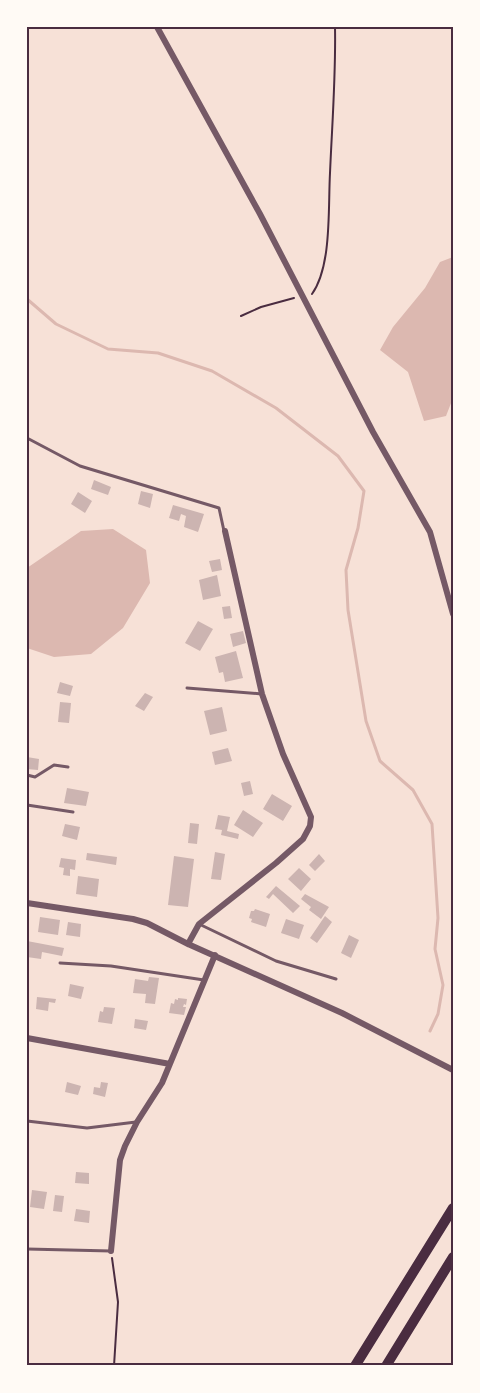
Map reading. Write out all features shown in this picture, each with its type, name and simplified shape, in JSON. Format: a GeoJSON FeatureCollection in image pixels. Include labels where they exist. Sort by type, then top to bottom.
{"type":"FeatureCollection","features":[{"type":"Feature","properties":{"kind":"highway"},"geometry":{"type":"LineString","coordinates":[[355,1366],[453,1208]]}},
{"type":"Feature","properties":{"kind":"highway"},"geometry":{"type":"LineString","coordinates":[[386,1366],[453,1257]]}},
{"type":"Feature","properties":{"kind":"street"},"geometry":{"type":"LineString","coordinates":[[157,27],[260,214],[373,432],[430,532],[453,614]]}},
{"type":"Feature","properties":{"kind":"street"},"geometry":{"type":"LineString","coordinates":[[188,944],[199,924],[303,838],[310,826],[311,817],[283,754],[262,694],[225,531]]}},
{"type":"Feature","properties":{"kind":"street"},"geometry":{"type":"LineString","coordinates":[[27,903],[147,923],[188,944],[342,1013],[453,1070]]}},
{"type":"Feature","properties":{"kind":"street"},"geometry":{"type":"LineString","coordinates":[[111,1251],[120,1160],[137,1122],[162,1083],[215,955]]}},
{"type":"Feature","properties":{"kind":"street"},"geometry":{"type":"LineString","coordinates":[[27,1038],[170,1064]]}},
{"type":"Feature","properties":{"kind":"lane"},"geometry":{"type":"LineString","coordinates":[[27,438],[80,466],[219,508],[225,531]]}},
{"type":"Feature","properties":{"kind":"lane"},"geometry":{"type":"LineString","coordinates":[[187,688],[262,694]]}},
{"type":"Feature","properties":{"kind":"lane"},"geometry":{"type":"LineString","coordinates":[[27,776],[35,777],[54,765],[68,767]]}},
{"type":"Feature","properties":{"kind":"lane"},"geometry":{"type":"LineString","coordinates":[[27,805],[73,812]]}},
{"type":"Feature","properties":{"kind":"lane"},"geometry":{"type":"LineString","coordinates":[[199,924],[283,964],[336,979]]}},
{"type":"Feature","properties":{"kind":"lane"},"geometry":{"type":"LineString","coordinates":[[60,963],[111,966],[204,980]]}},
{"type":"Feature","properties":{"kind":"lane"},"geometry":{"type":"LineString","coordinates":[[27,1121],[87,1128],[137,1122]]}},
{"type":"Feature","properties":{"kind":"lane"},"geometry":{"type":"LineString","coordinates":[[27,1249],[111,1251]]}},
{"type":"Feature","properties":{"kind":"path"},"geometry":{"type":"LineString","coordinates":[[241,316],[312,294],[320,281],[326,243],[336,66],[335,27]]}},
{"type":"Feature","properties":{"kind":"path"},"geometry":{"type":"LineString","coordinates":[[111,1251],[118,1302],[114,1366]]}},
{"type":"Feature","properties":{"kind":"shaded area"},"geometry":{"type":"Polygon","coordinates":[[[453,257],[453,398],[446,416],[424,421],[408,372],[380,350],[393,327],[425,288],[440,262],[453,257]]]}},
{"type":"Feature","properties":{"kind":"shaded area"},"geometry":{"type":"Polygon","coordinates":[[[113,529],[146,550],[150,583],[123,628],[91,654],[54,657],[27,648],[27,568],[81,531],[113,529]]]}},
{"type":"Feature","properties":{"kind":"building"},"geometry":{"type":"Polygon","coordinates":[[[94,480],[111,487],[108,495],[91,489],[94,480]]]}},
{"type":"Feature","properties":{"kind":"building"},"geometry":{"type":"Polygon","coordinates":[[[141,491],[153,494],[150,508],[138,504],[141,491]]]}},
{"type":"Feature","properties":{"kind":"building"},"geometry":{"type":"Polygon","coordinates":[[[78,492],[92,501],[85,513],[71,504],[78,492]]]}},
{"type":"Feature","properties":{"kind":"building"},"geometry":{"type":"Polygon","coordinates":[[[173,505],[204,514],[198,532],[184,527],[186,516],[181,514],[179,521],[169,518],[173,505]]]}},
{"type":"Feature","properties":{"kind":"building"},"geometry":{"type":"Polygon","coordinates":[[[220,559],[222,570],[212,572],[209,561],[220,559]]]}},
{"type":"Feature","properties":{"kind":"building"},"geometry":{"type":"Polygon","coordinates":[[[217,575],[221,596],[203,600],[199,580],[217,575]]]}},
{"type":"Feature","properties":{"kind":"building"},"geometry":{"type":"Polygon","coordinates":[[[230,606],[232,618],[224,619],[222,607],[230,606]]]}},
{"type":"Feature","properties":{"kind":"building"},"geometry":{"type":"Polygon","coordinates":[[[198,621],[213,629],[200,651],[185,643],[198,621]]]}},
{"type":"Feature","properties":{"kind":"building"},"geometry":{"type":"Polygon","coordinates":[[[243,631],[246,643],[233,647],[230,634],[243,631]]]}},
{"type":"Feature","properties":{"kind":"building"},"geometry":{"type":"Polygon","coordinates":[[[236,651],[243,678],[225,682],[223,672],[219,673],[215,657],[236,651]]]}},
{"type":"Feature","properties":{"kind":"building"},"geometry":{"type":"Polygon","coordinates":[[[60,682],[73,686],[70,696],[57,693],[60,682]]]}},
{"type":"Feature","properties":{"kind":"building"},"geometry":{"type":"Polygon","coordinates":[[[145,693],[153,697],[144,711],[135,706],[145,693]]]}},
{"type":"Feature","properties":{"kind":"building"},"geometry":{"type":"Polygon","coordinates":[[[60,702],[71,703],[69,723],[58,722],[60,702]]]}},
{"type":"Feature","properties":{"kind":"building"},"geometry":{"type":"Polygon","coordinates":[[[222,707],[227,731],[210,735],[204,711],[222,707]]]}},
{"type":"Feature","properties":{"kind":"building"},"geometry":{"type":"Polygon","coordinates":[[[228,748],[232,761],[215,765],[212,752],[228,748]]]}},
{"type":"Feature","properties":{"kind":"building"},"geometry":{"type":"Polygon","coordinates":[[[27,757],[39,759],[38,770],[27,769],[27,757]]]}},
{"type":"Feature","properties":{"kind":"building"},"geometry":{"type":"Polygon","coordinates":[[[250,781],[253,794],[244,796],[241,783],[250,781]]]}},
{"type":"Feature","properties":{"kind":"building"},"geometry":{"type":"Polygon","coordinates":[[[67,788],[89,792],[86,806],[64,803],[67,788]]]}},
{"type":"Feature","properties":{"kind":"building"},"geometry":{"type":"Polygon","coordinates":[[[272,794],[292,806],[283,821],[263,809],[272,794]]]}},
{"type":"Feature","properties":{"kind":"building"},"geometry":{"type":"Polygon","coordinates":[[[243,810],[263,823],[253,837],[234,825],[243,810]]]}},
{"type":"Feature","properties":{"kind":"building"},"geometry":{"type":"Polygon","coordinates":[[[218,815],[230,817],[227,831],[239,834],[238,839],[221,835],[222,830],[215,829],[218,815]]]}},
{"type":"Feature","properties":{"kind":"building"},"geometry":{"type":"Polygon","coordinates":[[[190,823],[199,824],[197,844],[188,843],[190,823]]]}},
{"type":"Feature","properties":{"kind":"building"},"geometry":{"type":"Polygon","coordinates":[[[65,824],[80,827],[77,840],[62,836],[65,824]]]}},
{"type":"Feature","properties":{"kind":"building"},"geometry":{"type":"Polygon","coordinates":[[[215,852],[225,854],[221,880],[211,879],[215,852]]]}},
{"type":"Feature","properties":{"kind":"building"},"geometry":{"type":"Polygon","coordinates":[[[87,853],[117,857],[116,865],[86,860],[87,853]]]}},
{"type":"Feature","properties":{"kind":"building"},"geometry":{"type":"Polygon","coordinates":[[[319,854],[325,861],[315,871],[309,865],[319,854]]]}},
{"type":"Feature","properties":{"kind":"building"},"geometry":{"type":"Polygon","coordinates":[[[174,856],[194,859],[188,907],[168,905],[174,856]]]}},
{"type":"Feature","properties":{"kind":"building"},"geometry":{"type":"Polygon","coordinates":[[[61,858],[76,860],[75,870],[70,869],[70,876],[63,875],[64,868],[59,867],[61,858]]]}},
{"type":"Feature","properties":{"kind":"building"},"geometry":{"type":"Polygon","coordinates":[[[299,868],[311,879],[301,891],[288,879],[299,868]]]}},
{"type":"Feature","properties":{"kind":"building"},"geometry":{"type":"Polygon","coordinates":[[[78,876],[99,879],[97,897],[76,894],[78,876]]]}},
{"type":"Feature","properties":{"kind":"building"},"geometry":{"type":"Polygon","coordinates":[[[276,886],[300,906],[293,913],[273,894],[269,899],[266,897],[276,886]]]}},
{"type":"Feature","properties":{"kind":"building"},"geometry":{"type":"Polygon","coordinates":[[[305,894],[329,907],[321,919],[309,910],[311,907],[301,899],[305,894]]]}},
{"type":"Feature","properties":{"kind":"building"},"geometry":{"type":"Polygon","coordinates":[[[255,909],[270,914],[266,927],[251,922],[252,919],[249,918],[251,911],[255,909]]]}},
{"type":"Feature","properties":{"kind":"building"},"geometry":{"type":"Polygon","coordinates":[[[325,916],[332,922],[317,943],[310,938],[325,916]]]}},
{"type":"Feature","properties":{"kind":"building"},"geometry":{"type":"Polygon","coordinates":[[[40,917],[60,920],[58,935],[38,932],[40,917]]]}},
{"type":"Feature","properties":{"kind":"building"},"geometry":{"type":"Polygon","coordinates":[[[286,919],[304,925],[299,939],[281,933],[286,919]]]}},
{"type":"Feature","properties":{"kind":"building"},"geometry":{"type":"Polygon","coordinates":[[[68,922],[81,924],[80,937],[66,935],[68,922]]]}},
{"type":"Feature","properties":{"kind":"building"},"geometry":{"type":"Polygon","coordinates":[[[349,935],[359,940],[351,958],[341,953],[349,935]]]}},
{"type":"Feature","properties":{"kind":"building"},"geometry":{"type":"Polygon","coordinates":[[[27,941],[64,948],[62,956],[42,952],[41,959],[27,957],[27,941]]]}},
{"type":"Feature","properties":{"kind":"building"},"geometry":{"type":"Polygon","coordinates":[[[149,977],[159,978],[155,1004],[145,1003],[146,994],[133,993],[135,979],[148,981],[149,977]]]}},
{"type":"Feature","properties":{"kind":"building"},"geometry":{"type":"Polygon","coordinates":[[[70,984],[84,987],[81,999],[68,996],[70,984]]]}},
{"type":"Feature","properties":{"kind":"building"},"geometry":{"type":"Polygon","coordinates":[[[37,997],[56,999],[55,1003],[49,1002],[48,1011],[36,1009],[37,997]]]}},
{"type":"Feature","properties":{"kind":"building"},"geometry":{"type":"Polygon","coordinates":[[[178,998],[187,999],[183,1007],[186,1007],[184,1015],[169,1013],[171,1003],[174,1004],[175,999],[178,1000],[178,998]]]}},
{"type":"Feature","properties":{"kind":"building"},"geometry":{"type":"Polygon","coordinates":[[[104,1007],[115,1008],[112,1024],[98,1022],[100,1011],[103,1012],[104,1007]]]}},
{"type":"Feature","properties":{"kind":"building"},"geometry":{"type":"Polygon","coordinates":[[[135,1019],[148,1021],[146,1030],[134,1028],[135,1019]]]}},
{"type":"Feature","properties":{"kind":"building"},"geometry":{"type":"Polygon","coordinates":[[[67,1082],[81,1086],[78,1095],[65,1092],[67,1082]]]}},
{"type":"Feature","properties":{"kind":"building"},"geometry":{"type":"Polygon","coordinates":[[[101,1082],[108,1083],[105,1097],[93,1094],[94,1087],[100,1088],[101,1082]]]}},
{"type":"Feature","properties":{"kind":"building"},"geometry":{"type":"Polygon","coordinates":[[[76,1172],[89,1173],[89,1184],[75,1183],[76,1172]]]}},
{"type":"Feature","properties":{"kind":"building"},"geometry":{"type":"Polygon","coordinates":[[[32,1190],[47,1192],[44,1209],[30,1207],[32,1190]]]}},
{"type":"Feature","properties":{"kind":"building"},"geometry":{"type":"Polygon","coordinates":[[[55,1195],[64,1196],[62,1212],[53,1211],[55,1195]]]}},
{"type":"Feature","properties":{"kind":"building"},"geometry":{"type":"Polygon","coordinates":[[[76,1209],[90,1211],[89,1223],[74,1221],[76,1209]]]}},
{"type":"Feature","properties":{"kind":"waterway"},"geometry":{"type":"LineString","coordinates":[[27,299],[56,324],[108,349],[158,353],[212,371],[276,408],[338,456],[364,491],[358,528],[346,570],[348,610],[366,721],[380,761],[413,790],[432,824],[438,918],[435,949],[443,985],[438,1014],[430,1031]]}}]}
